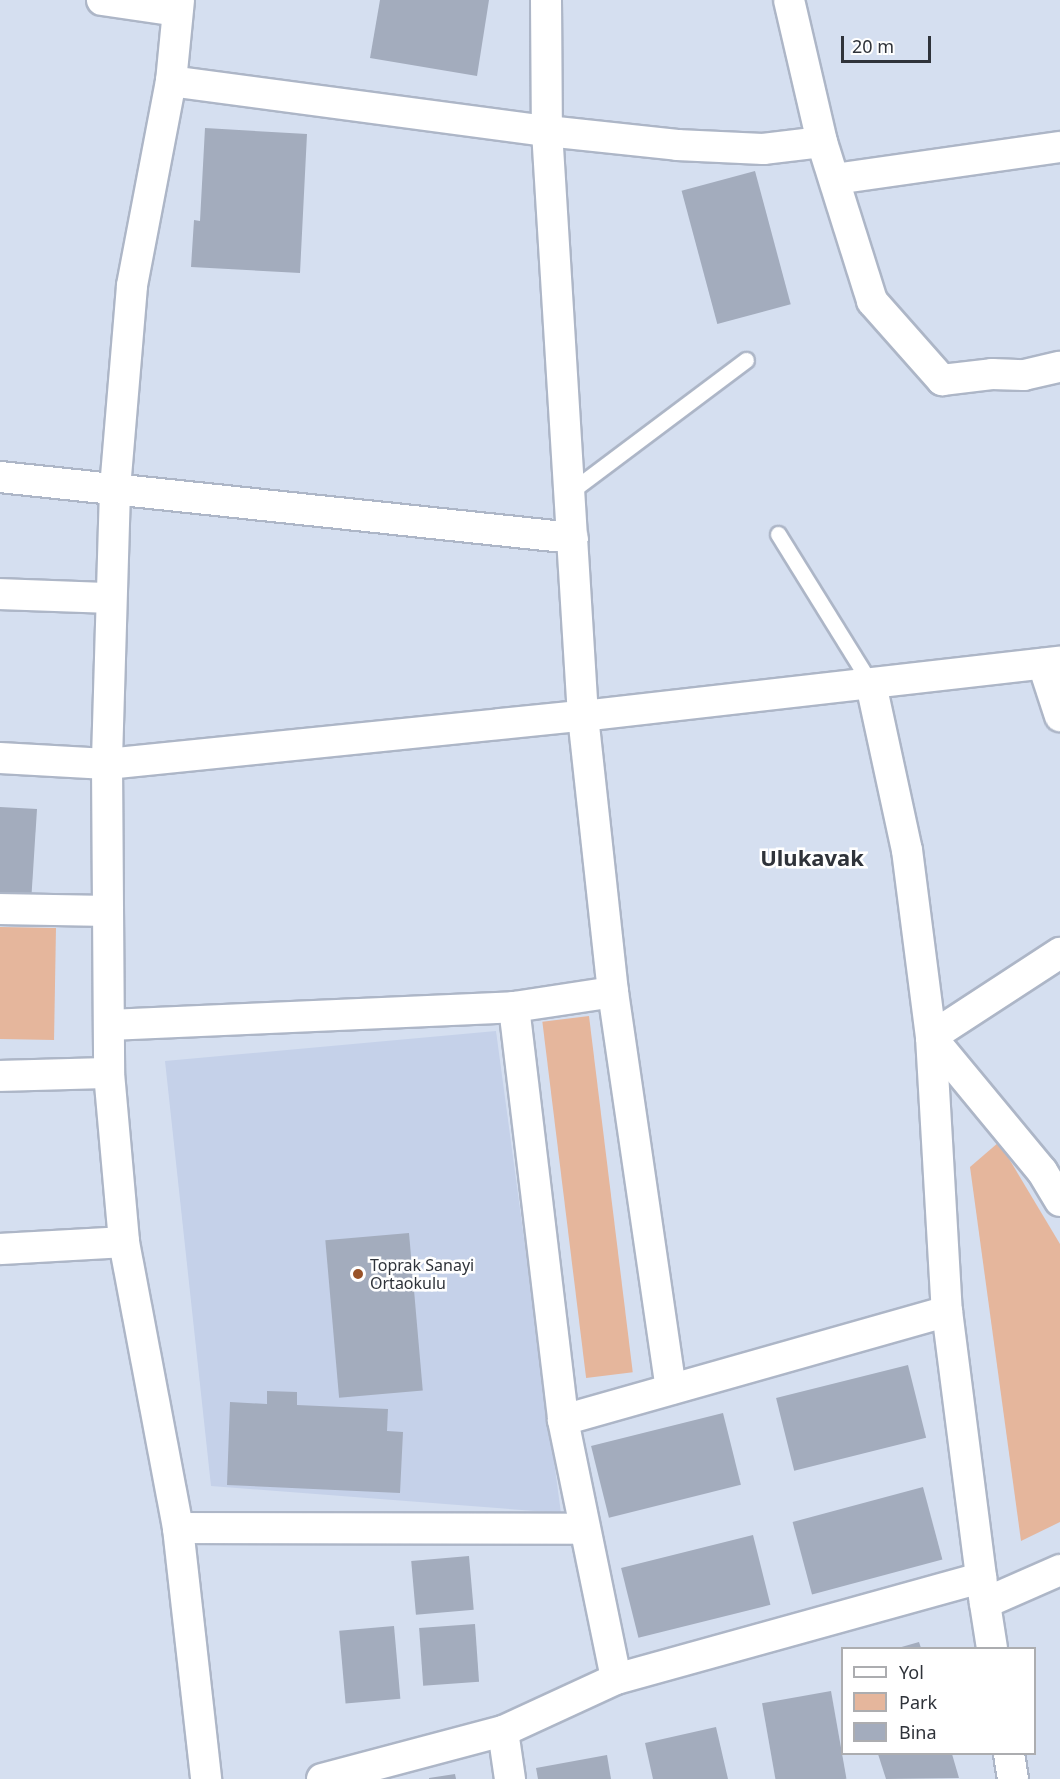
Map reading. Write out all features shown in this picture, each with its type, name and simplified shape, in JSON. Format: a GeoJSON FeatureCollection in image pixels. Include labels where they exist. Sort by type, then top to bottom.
{"type":"FeatureCollection","features":[{"type":"Feature","properties":{"kind":"street"},"geometry":{"type":"LineString","coordinates":[[102,0],[178,6],[171,81],[132,286],[115,490],[107,765],[109,1073],[124,1242],[178,1527],[206,1779]]}},
{"type":"Feature","properties":{"kind":"street"},"geometry":{"type":"LineString","coordinates":[[546,0],[547,131],[583,716],[613,992],[671,1389]]}},
{"type":"Feature","properties":{"kind":"street"},"geometry":{"type":"LineString","coordinates":[[789,0],[822,142],[872,301],[942,380],[992,374],[1024,375],[1060,367]]}},
{"type":"Feature","properties":{"kind":"street"},"geometry":{"type":"LineString","coordinates":[[171,81],[547,131],[699,146],[763,148],[822,142]]}},
{"type":"Feature","properties":{"kind":"street"},"geometry":{"type":"LineString","coordinates":[[835,179],[1060,147]]}},
{"type":"Feature","properties":{"kind":"street"},"geometry":{"type":"LineString","coordinates":[[0,477],[573,538]]}},
{"type":"Feature","properties":{"kind":"street"},"geometry":{"type":"LineString","coordinates":[[0,594],[111,598]]}},
{"type":"Feature","properties":{"kind":"street"},"geometry":{"type":"LineString","coordinates":[[0,758],[107,765],[583,716],[1051,663],[1060,716]]}},
{"type":"Feature","properties":{"kind":"street"},"geometry":{"type":"LineString","coordinates":[[871,684],[907,850],[931,1037],[947,1311],[992,1647]]}},
{"type":"Feature","properties":{"kind":"street"},"geometry":{"type":"LineString","coordinates":[[0,909],[108,911]]}},
{"type":"Feature","properties":{"kind":"street"},"geometry":{"type":"LineString","coordinates":[[931,1037],[1060,953]]}},
{"type":"Feature","properties":{"kind":"street"},"geometry":{"type":"LineString","coordinates":[[109,1025],[514,1007],[613,992]]}},
{"type":"Feature","properties":{"kind":"street"},"geometry":{"type":"LineString","coordinates":[[514,1007],[563,1420],[583,1530],[616,1679]]}},
{"type":"Feature","properties":{"kind":"street"},"geometry":{"type":"LineString","coordinates":[[931,1037],[1042,1171],[1060,1201]]}},
{"type":"Feature","properties":{"kind":"street"},"geometry":{"type":"LineString","coordinates":[[0,1076],[109,1073]]}},
{"type":"Feature","properties":{"kind":"street"},"geometry":{"type":"LineString","coordinates":[[0,1249],[124,1242]]}},
{"type":"Feature","properties":{"kind":"street"},"geometry":{"type":"LineString","coordinates":[[563,1420],[947,1311]]}},
{"type":"Feature","properties":{"kind":"street"},"geometry":{"type":"LineString","coordinates":[[178,1527],[583,1530]]}},
{"type":"Feature","properties":{"kind":"street"},"geometry":{"type":"LineString","coordinates":[[322,1779],[503,1731],[616,1679],[1060,1570]]}},
{"type":"Feature","properties":{"kind":"street"},"geometry":{"type":"LineString","coordinates":[[503,1731],[510,1779]]}},
{"type":"Feature","properties":{"kind":"street"},"geometry":{"type":"LineString","coordinates":[[1009,1755],[1013,1779]]}},
{"type":"Feature","properties":{"kind":"lane"},"geometry":{"type":"LineString","coordinates":[[570,492],[746,360]]}},
{"type":"Feature","properties":{"kind":"lane"},"geometry":{"type":"LineString","coordinates":[[778,534],[871,684]]}},
{"type":"Feature","properties":{"kind":"shaded area","name":"Toprak Sanayi Ortaokulu"},"geometry":{"type":"Polygon","coordinates":[[[496,1031],[561,1513],[211,1486],[165,1061],[496,1031]]]}},
{"type":"Feature","properties":{"kind":"green space"},"geometry":{"type":"Polygon","coordinates":[[[0,927],[56,928],[54,1040],[0,1039],[0,927]]]}},
{"type":"Feature","properties":{"kind":"green space"},"geometry":{"type":"Polygon","coordinates":[[[589,1016],[633,1372],[586,1378],[542,1022],[589,1016]]]}},
{"type":"Feature","properties":{"kind":"green space"},"geometry":{"type":"Polygon","coordinates":[[[999,1142],[1060,1244],[1060,1522],[1021,1541],[970,1167],[999,1142]]]}},
{"type":"Feature","properties":{"kind":"building"},"geometry":{"type":"Polygon","coordinates":[[[380,0],[489,0],[477,76],[370,58],[380,0]]]}},
{"type":"Feature","properties":{"kind":"building"},"geometry":{"type":"Polygon","coordinates":[[[205,128],[307,134],[300,273],[191,267],[194,220],[200,221],[205,128]]]}},
{"type":"Feature","properties":{"kind":"building"},"geometry":{"type":"Polygon","coordinates":[[[755,171],[791,304],[717,324],[682,191],[755,171]]]}},
{"type":"Feature","properties":{"kind":"building"},"geometry":{"type":"Polygon","coordinates":[[[0,807],[37,809],[31,903],[0,900],[0,807]]]}},
{"type":"Feature","properties":{"kind":"building"},"geometry":{"type":"Polygon","coordinates":[[[409,1233],[423,1390],[339,1398],[325,1240],[409,1233]]]}},
{"type":"Feature","properties":{"kind":"building"},"geometry":{"type":"Polygon","coordinates":[[[908,1365],[926,1438],[794,1471],[776,1398],[908,1365]]]}},
{"type":"Feature","properties":{"kind":"building"},"geometry":{"type":"Polygon","coordinates":[[[267,1391],[297,1392],[297,1405],[388,1409],[387,1431],[403,1432],[400,1493],[227,1485],[230,1402],[267,1404],[267,1391]]]}},
{"type":"Feature","properties":{"kind":"building"},"geometry":{"type":"Polygon","coordinates":[[[723,1413],[741,1485],[609,1518],[591,1446],[723,1413]]]}},
{"type":"Feature","properties":{"kind":"building"},"geometry":{"type":"Polygon","coordinates":[[[923,1487],[942,1559],[812,1594],[793,1522],[923,1487]]]}},
{"type":"Feature","properties":{"kind":"building"},"geometry":{"type":"Polygon","coordinates":[[[753,1535],[770,1605],[638,1638],[621,1568],[753,1535]]]}},
{"type":"Feature","properties":{"kind":"building"},"geometry":{"type":"Polygon","coordinates":[[[469,1556],[474,1610],[416,1615],[411,1561],[469,1556]]]}},
{"type":"Feature","properties":{"kind":"building"},"geometry":{"type":"Polygon","coordinates":[[[475,1624],[479,1682],[423,1686],[419,1628],[475,1624]]]}},
{"type":"Feature","properties":{"kind":"building"},"geometry":{"type":"Polygon","coordinates":[[[394,1626],[400,1699],[346,1704],[339,1631],[394,1626]]]}},
{"type":"Feature","properties":{"kind":"building"},"geometry":{"type":"Polygon","coordinates":[[[919,1642],[921,1647],[902,1647],[919,1642]]]}},
{"type":"Feature","properties":{"kind":"building"},"geometry":{"type":"Polygon","coordinates":[[[831,1691],[846,1779],[775,1779],[762,1703],[831,1691]]]}},
{"type":"Feature","properties":{"kind":"building"},"geometry":{"type":"Polygon","coordinates":[[[716,1727],[728,1779],[653,1779],[645,1743],[716,1727]]]}},
{"type":"Feature","properties":{"kind":"building"},"geometry":{"type":"Polygon","coordinates":[[[607,1755],[611,1779],[538,1779],[536,1768],[607,1755]]]}},
{"type":"Feature","properties":{"kind":"building"},"geometry":{"type":"Polygon","coordinates":[[[878,1755],[952,1755],[959,1778],[886,1779],[878,1755]]]}},
{"type":"Feature","properties":{"kind":"building"},"geometry":{"type":"Polygon","coordinates":[[[455,1774],[456,1779],[429,1779],[429,1778],[455,1774]]]}},
{"type":"Feature","properties":{"kind":"place","name":"Toprak Sanayi Ortaokulu"},"geometry":{"type":"Point","coordinates":[358,1274]}},
{"type":"Feature","properties":{"kind":"district","name":"Ulukavak"},"geometry":{"type":"Point","coordinates":[812,858]}}]}
